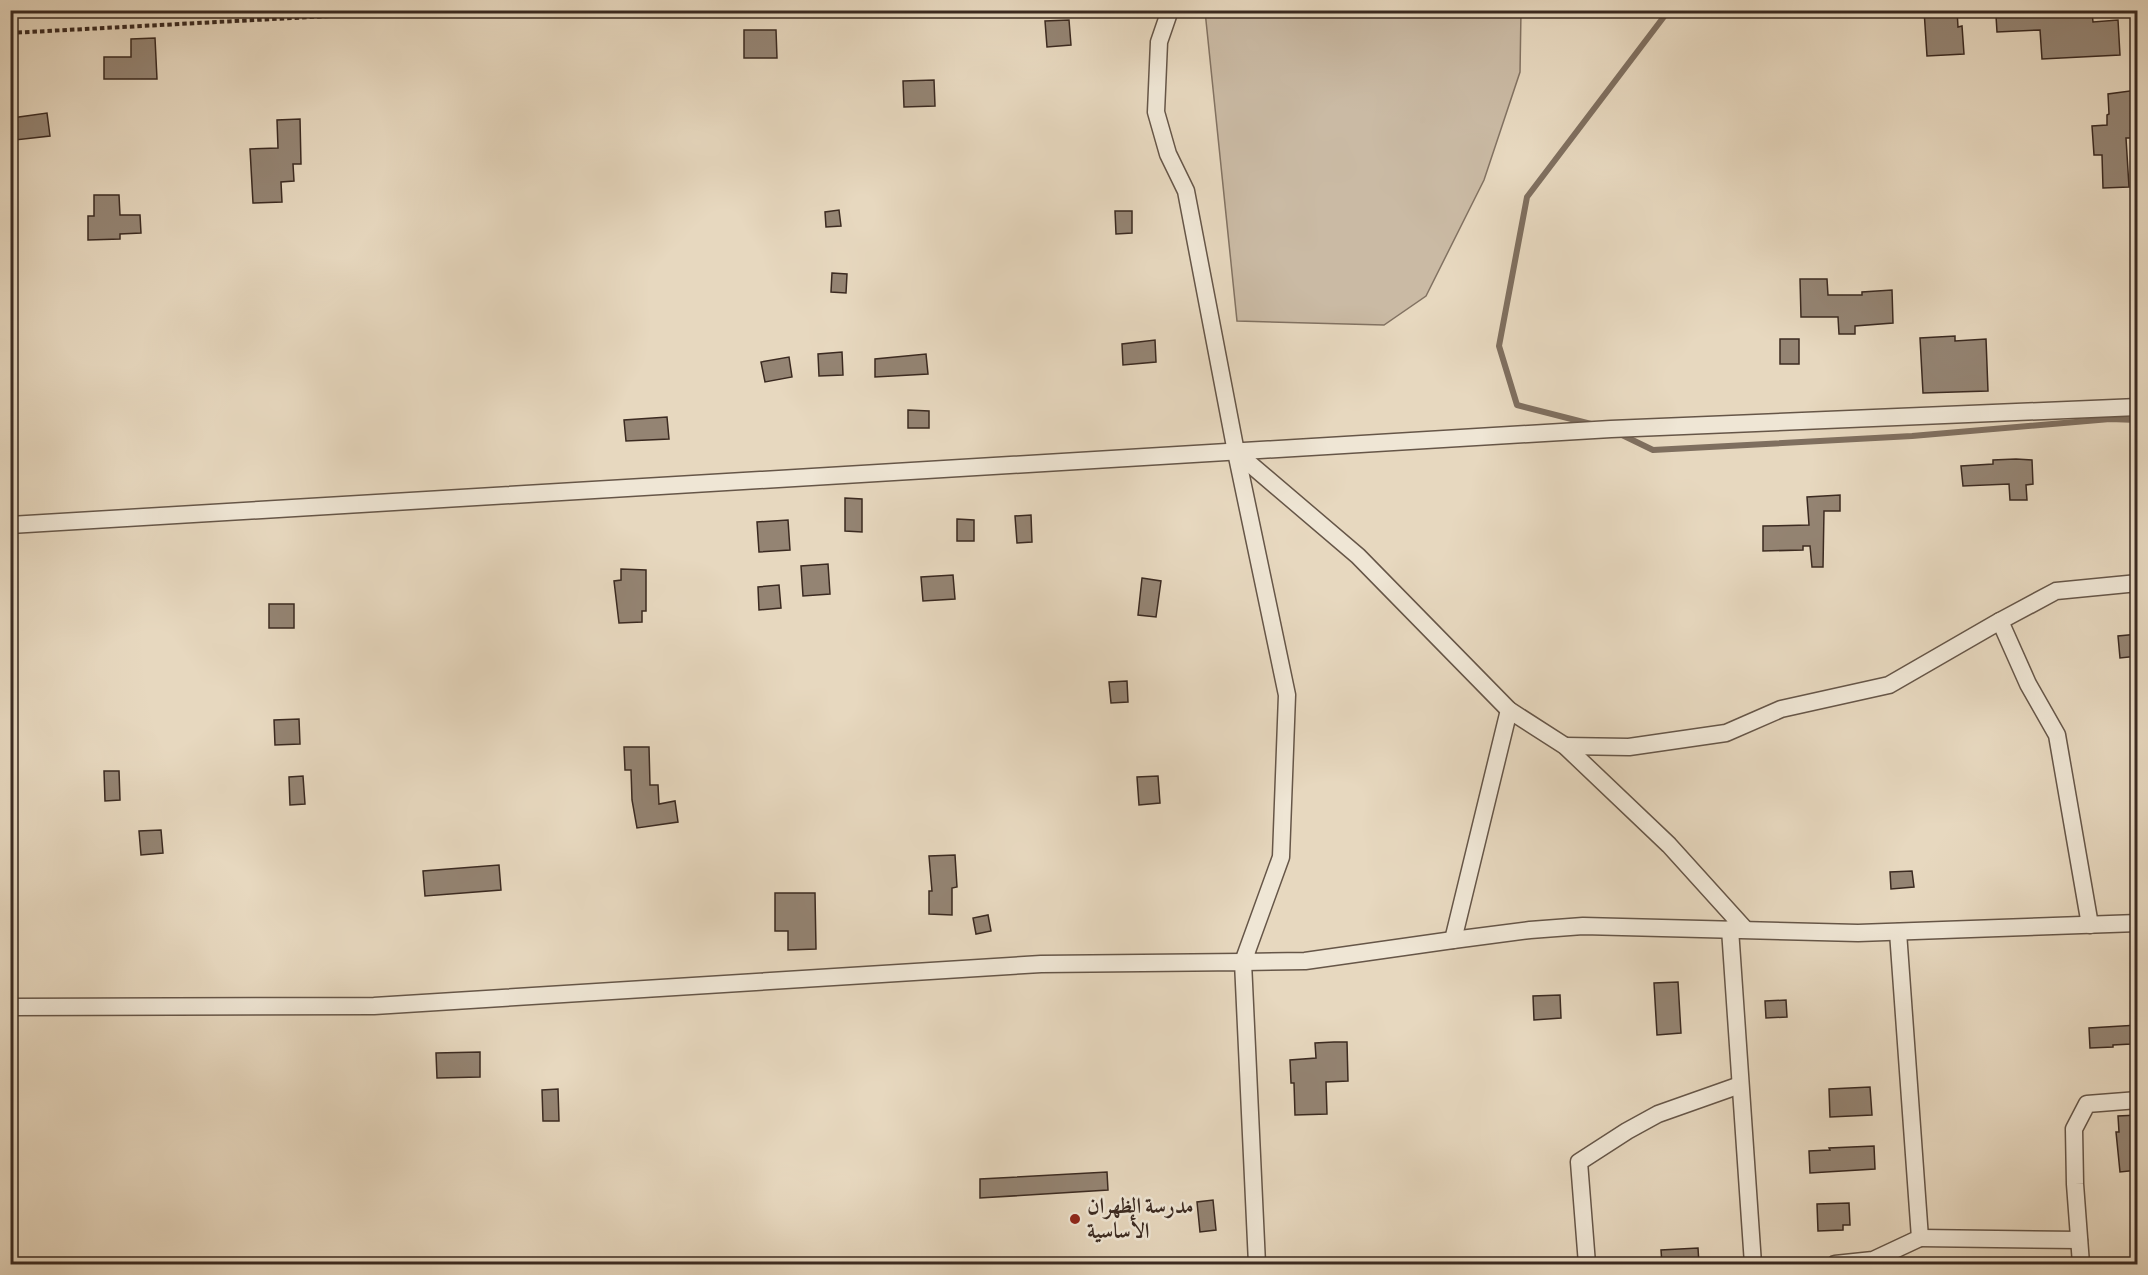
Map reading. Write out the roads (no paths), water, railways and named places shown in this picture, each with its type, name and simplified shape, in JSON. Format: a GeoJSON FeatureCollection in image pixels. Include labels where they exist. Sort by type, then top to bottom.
{"type":"FeatureCollection","features":[{"type":"Feature","properties":{"kind":"street"},"geometry":{"type":"LineString","coordinates":[[1170,10],[1159,42],[1156,112],[1168,153],[1186,191],[1236,452],[1287,695],[1281,857],[1243,962],[1257,1264]]}},
{"type":"Feature","properties":{"kind":"street"},"geometry":{"type":"LineString","coordinates":[[10,525],[1611,429],[2138,407]]}},
{"type":"Feature","properties":{"kind":"street"},"geometry":{"type":"LineString","coordinates":[[1236,452],[1358,556],[1509,710],[1565,746],[1669,845],[1738,929],[1740,1085],[1753,1264]]}},
{"type":"Feature","properties":{"kind":"street"},"geometry":{"type":"LineString","coordinates":[[1565,746],[1629,747],[1726,733],[1781,709],[1889,685],[2056,591],[2138,583]]}},
{"type":"Feature","properties":{"kind":"street"},"geometry":{"type":"LineString","coordinates":[[2000,621],[2028,684],[2057,735],[2090,925]]}},
{"type":"Feature","properties":{"kind":"street"},"geometry":{"type":"LineString","coordinates":[[1453,940],[1509,710]]}},
{"type":"Feature","properties":{"kind":"street"},"geometry":{"type":"LineString","coordinates":[[10,1007],[374,1006],[1041,964],[1305,961],[1530,930],[1583,926],[1858,933],[2138,923]]}},
{"type":"Feature","properties":{"kind":"street"},"geometry":{"type":"LineString","coordinates":[[1898,932],[1920,1238]]}},
{"type":"Feature","properties":{"kind":"street"},"geometry":{"type":"LineString","coordinates":[[1587,1264],[1579,1161],[1658,1114],[1740,1085]]}},
{"type":"Feature","properties":{"kind":"street"},"geometry":{"type":"LineString","coordinates":[[2081,1264],[2075,1184],[2074,1129],[2086,1104],[2138,1100]]}},
{"type":"Feature","properties":{"kind":"street"},"geometry":{"type":"LineString","coordinates":[[1835,1264],[1873,1260],[1920,1238],[2079,1240]]}},
{"type":"Feature","properties":{"kind":"waterway"},"geometry":{"type":"LineString","coordinates":[[1591,424],[1517,405],[1499,346],[1527,197],[1669,10]]}},
{"type":"Feature","properties":{"kind":"waterway"},"geometry":{"type":"LineString","coordinates":[[1620,434],[1653,450],[1912,436],[2110,419],[2138,420]]}},
{"type":"Feature","properties":{"kind":"place","name":"مدرسة الظهران الأساسية"},"geometry":{"type":"Point","coordinates":[1075,1219]}}]}
